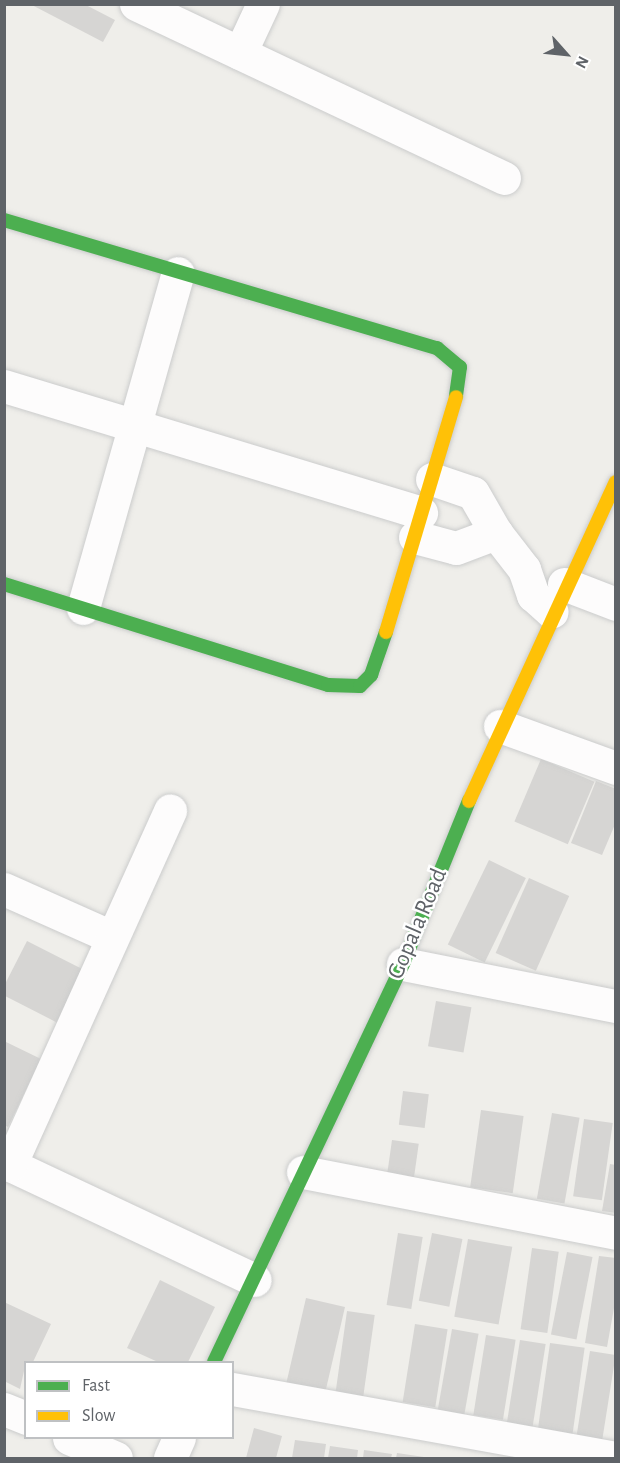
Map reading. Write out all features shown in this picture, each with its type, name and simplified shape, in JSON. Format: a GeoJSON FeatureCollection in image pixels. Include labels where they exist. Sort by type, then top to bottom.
{"type":"FeatureCollection","features":[{"type":"Feature","properties":{"kind":"street"},"geometry":{"type":"LineString","coordinates":[[136,4],[504,178]]}},
{"type":"Feature","properties":{"kind":"street"},"geometry":{"type":"LineString","coordinates":[[240,53],[263,4]]}},
{"type":"Feature","properties":{"kind":"street"},"geometry":{"type":"LineString","coordinates":[[4,220],[449,356],[460,367],[460,393],[379,654],[371,675],[360,686],[328,685],[4,584]]}},
{"type":"Feature","properties":{"kind":"street"},"geometry":{"type":"LineString","coordinates":[[83,608],[178,273]]}},
{"type":"Feature","properties":{"kind":"street"},"geometry":{"type":"LineString","coordinates":[[4,386],[135,424],[418,525],[456,548],[496,533]]}},
{"type":"Feature","properties":{"kind":"street"},"geometry":{"type":"LineString","coordinates":[[432,479],[473,493],[496,533],[524,569],[533,595],[615,604]]}},
{"type":"Feature","properties":{"kind":"street","name":"Gopala Road"},"geometry":{"type":"LineString","coordinates":[[214,1361],[255,1280],[303,1172],[403,964],[500,726],[558,598],[615,482]]}},
{"type":"Feature","properties":{"kind":"street"},"geometry":{"type":"LineString","coordinates":[[500,726],[615,768]]}},
{"type":"Feature","properties":{"kind":"street"},"geometry":{"type":"LineString","coordinates":[[170,810],[7,1164],[255,1280]]}},
{"type":"Feature","properties":{"kind":"street"},"geometry":{"type":"LineString","coordinates":[[4,889],[112,937]]}},
{"type":"Feature","properties":{"kind":"street"},"geometry":{"type":"LineString","coordinates":[[403,964],[615,1006]]}},
{"type":"Feature","properties":{"kind":"street"},"geometry":{"type":"LineString","coordinates":[[303,1172],[615,1233]]}},
{"type":"Feature","properties":{"kind":"street"},"geometry":{"type":"LineString","coordinates":[[234,1389],[615,1458]]}},
{"type":"Feature","properties":{"kind":"street"},"geometry":{"type":"LineString","coordinates":[[4,1409],[24,1417]]}},
{"type":"Feature","properties":{"kind":"street"},"geometry":{"type":"LineString","coordinates":[[73,1439],[116,1458]]}},
{"type":"Feature","properties":{"kind":"street"},"geometry":{"type":"LineString","coordinates":[[170,1458],[178,1439]]}},
{"type":"Feature","properties":{"kind":"building"},"geometry":{"type":"Polygon","coordinates":[[[30,4],[84,4],[115,20],[103,42],[30,4]]]}},
{"type":"Feature","properties":{"kind":"building"},"geometry":{"type":"Polygon","coordinates":[[[541,759],[594,782],[568,844],[514,822],[541,759]]]}},
{"type":"Feature","properties":{"kind":"building"},"geometry":{"type":"Polygon","coordinates":[[[596,781],[616,789],[616,822],[602,855],[571,843],[596,781]]]}},
{"type":"Feature","properties":{"kind":"building"},"geometry":{"type":"Polygon","coordinates":[[[489,860],[526,878],[485,962],[448,944],[489,860]]]}},
{"type":"Feature","properties":{"kind":"building"},"geometry":{"type":"Polygon","coordinates":[[[529,878],[569,896],[536,971],[496,953],[529,878]]]}},
{"type":"Feature","properties":{"kind":"building"},"geometry":{"type":"Polygon","coordinates":[[[27,941],[88,972],[61,1024],[4,995],[4,986],[27,941]]]}},
{"type":"Feature","properties":{"kind":"building"},"geometry":{"type":"Polygon","coordinates":[[[436,1001],[471,1007],[463,1053],[428,1046],[436,1001]]]}},
{"type":"Feature","properties":{"kind":"building"},"geometry":{"type":"Polygon","coordinates":[[[4,1041],[41,1059],[8,1127],[4,1125],[4,1041]]]}},
{"type":"Feature","properties":{"kind":"building"},"geometry":{"type":"Polygon","coordinates":[[[403,1091],[429,1094],[425,1128],[399,1125],[403,1091]]]}},
{"type":"Feature","properties":{"kind":"building"},"geometry":{"type":"Polygon","coordinates":[[[481,1110],[524,1116],[513,1193],[470,1187],[481,1110]]]}},
{"type":"Feature","properties":{"kind":"building"},"geometry":{"type":"Polygon","coordinates":[[[552,1113],[580,1118],[564,1204],[537,1199],[552,1113]]]}},
{"type":"Feature","properties":{"kind":"building"},"geometry":{"type":"Polygon","coordinates":[[[584,1119],[613,1123],[602,1200],[573,1196],[584,1119]]]}},
{"type":"Feature","properties":{"kind":"building"},"geometry":{"type":"Polygon","coordinates":[[[392,1140],[419,1144],[413,1183],[386,1180],[392,1140]]]}},
{"type":"Feature","properties":{"kind":"building"},"geometry":{"type":"Polygon","coordinates":[[[610,1164],[616,1165],[616,1213],[602,1211],[610,1164]]]}},
{"type":"Feature","properties":{"kind":"building"},"geometry":{"type":"Polygon","coordinates":[[[398,1233],[423,1237],[411,1309],[387,1305],[398,1233]]]}},
{"type":"Feature","properties":{"kind":"building"},"geometry":{"type":"Polygon","coordinates":[[[432,1233],[462,1239],[449,1307],[419,1301],[432,1233]]]}},
{"type":"Feature","properties":{"kind":"building"},"geometry":{"type":"Polygon","coordinates":[[[468,1239],[512,1247],[499,1325],[454,1317],[468,1239]]]}},
{"type":"Feature","properties":{"kind":"building"},"geometry":{"type":"Polygon","coordinates":[[[532,1248],[559,1252],[547,1333],[521,1329],[532,1248]]]}},
{"type":"Feature","properties":{"kind":"building"},"geometry":{"type":"Polygon","coordinates":[[[567,1252],[593,1257],[576,1339],[551,1334],[567,1252]]]}},
{"type":"Feature","properties":{"kind":"building"},"geometry":{"type":"Polygon","coordinates":[[[599,1256],[616,1258],[616,1297],[607,1347],[585,1343],[599,1256]]]}},
{"type":"Feature","properties":{"kind":"building"},"geometry":{"type":"Polygon","coordinates":[[[160,1280],[215,1307],[188,1361],[156,1361],[127,1348],[160,1280]]]}},
{"type":"Feature","properties":{"kind":"building"},"geometry":{"type":"Polygon","coordinates":[[[306,1298],[345,1307],[324,1398],[285,1389],[306,1298]]]}},
{"type":"Feature","properties":{"kind":"building"},"geometry":{"type":"Polygon","coordinates":[[[4,1302],[51,1324],[33,1361],[24,1361],[20,1389],[4,1381],[4,1302]]]}},
{"type":"Feature","properties":{"kind":"building"},"geometry":{"type":"Polygon","coordinates":[[[347,1311],[375,1315],[363,1398],[335,1394],[347,1311]]]}},
{"type":"Feature","properties":{"kind":"building"},"geometry":{"type":"Polygon","coordinates":[[[415,1324],[448,1329],[435,1407],[403,1402],[415,1324]]]}},
{"type":"Feature","properties":{"kind":"building"},"geometry":{"type":"Polygon","coordinates":[[[452,1329],[479,1334],[464,1414],[438,1410],[452,1329]]]}},
{"type":"Feature","properties":{"kind":"building"},"geometry":{"type":"Polygon","coordinates":[[[486,1335],[516,1340],[503,1420],[473,1415],[486,1335]]]}},
{"type":"Feature","properties":{"kind":"building"},"geometry":{"type":"Polygon","coordinates":[[[520,1340],[546,1344],[533,1427],[507,1423],[520,1340]]]}},
{"type":"Feature","properties":{"kind":"building"},"geometry":{"type":"Polygon","coordinates":[[[550,1343],[585,1348],[572,1435],[538,1430],[550,1343]]]}},
{"type":"Feature","properties":{"kind":"building"},"geometry":{"type":"Polygon","coordinates":[[[590,1351],[616,1355],[602,1443],[576,1439],[590,1351]]]}},
{"type":"Feature","properties":{"kind":"building"},"geometry":{"type":"Polygon","coordinates":[[[254,1428],[282,1436],[276,1458],[246,1458],[254,1428]]]}},
{"type":"Feature","properties":{"kind":"building"},"geometry":{"type":"Polygon","coordinates":[[[295,1440],[326,1444],[324,1458],[292,1458],[295,1440]]]}},
{"type":"Feature","properties":{"kind":"building"},"geometry":{"type":"Polygon","coordinates":[[[330,1446],[358,1450],[357,1458],[328,1458],[330,1446]]]}},
{"type":"Feature","properties":{"kind":"building"},"geometry":{"type":"Polygon","coordinates":[[[364,1450],[392,1454],[391,1458],[363,1458],[364,1450]]]}},
{"type":"Feature","properties":{"kind":"building"},"geometry":{"type":"Polygon","coordinates":[[[397,1453],[424,1457],[424,1458],[396,1458],[397,1453]]]}},
{"type":"Feature","properties":{"kind":"traffic: fast"},"geometry":{"type":"LineString","coordinates":[[4,220],[437,348],[460,367],[456,397]]}},
{"type":"Feature","properties":{"kind":"traffic: fast"},"geometry":{"type":"LineString","coordinates":[[4,584],[328,685],[360,686],[371,675],[386,632]]}},
{"type":"Feature","properties":{"kind":"traffic: fast"},"geometry":{"type":"LineString","coordinates":[[214,1361],[403,964],[469,801]]}},
{"type":"Feature","properties":{"kind":"traffic: slow"},"geometry":{"type":"LineString","coordinates":[[386,632],[456,397]]}},
{"type":"Feature","properties":{"kind":"traffic: slow"},"geometry":{"type":"LineString","coordinates":[[469,801],[616,482]]}}]}
